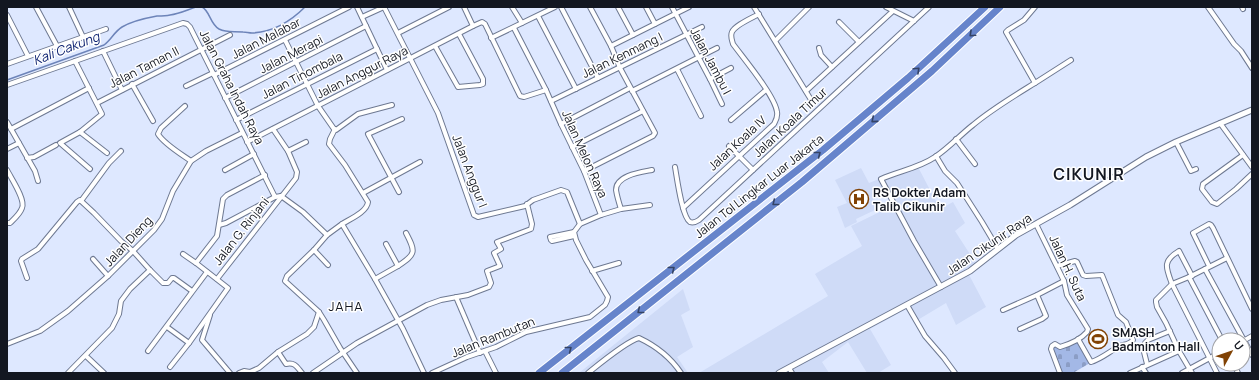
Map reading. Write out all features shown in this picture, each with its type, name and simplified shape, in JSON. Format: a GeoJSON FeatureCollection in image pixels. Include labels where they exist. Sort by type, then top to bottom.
{"type":"FeatureCollection","features":[{"type":"Feature","properties":{"kind":"highway","name":"Jalan Tol Lingkar Luar Jakarta"},"geometry":{"type":"LineString","coordinates":[[538,373],[823,150],[908,78],[985,7]]}},
{"type":"Feature","properties":{"kind":"highway","name":"Jalan Tol Lingkar Luar Jakarta"},"geometry":{"type":"LineString","coordinates":[[562,373],[802,182],[932,71],[1000,7]]}},
{"type":"Feature","properties":{"kind":"street"},"geometry":{"type":"LineString","coordinates":[[36,7],[57,46]]}},
{"type":"Feature","properties":{"kind":"street"},"geometry":{"type":"LineString","coordinates":[[69,7],[83,37]]}},
{"type":"Feature","properties":{"kind":"street","name":"Jalan Malabar"},"geometry":{"type":"LineString","coordinates":[[186,86],[285,40],[349,7]]}},
{"type":"Feature","properties":{"kind":"street"},"geometry":{"type":"LineString","coordinates":[[358,7],[387,70]]}},
{"type":"Feature","properties":{"kind":"street"},"geometry":{"type":"LineString","coordinates":[[362,17],[384,7],[410,58]]}},
{"type":"Feature","properties":{"kind":"street"},"geometry":{"type":"LineString","coordinates":[[398,33],[449,7]]}},
{"type":"Feature","properties":{"kind":"street"},"geometry":{"type":"LineString","coordinates":[[464,7],[473,26]]}},
{"type":"Feature","properties":{"kind":"street"},"geometry":{"type":"LineString","coordinates":[[512,7],[522,23]]}},
{"type":"Feature","properties":{"kind":"street"},"geometry":{"type":"LineString","coordinates":[[540,7],[543,13]]}},
{"type":"Feature","properties":{"kind":"street"},"geometry":{"type":"LineString","coordinates":[[546,90],[524,97],[520,96],[491,38],[554,7]]}},
{"type":"Feature","properties":{"kind":"street"},"geometry":{"type":"LineString","coordinates":[[561,7],[598,78]]}},
{"type":"Feature","properties":{"kind":"street"},"geometry":{"type":"LineString","coordinates":[[584,171],[653,136],[655,133],[631,90],[611,46],[590,7]]}},
{"type":"Feature","properties":{"kind":"street"},"geometry":{"type":"LineString","coordinates":[[618,7],[633,35]]}},
{"type":"Feature","properties":{"kind":"street"},"geometry":{"type":"LineString","coordinates":[[646,7],[655,24]]}},
{"type":"Feature","properties":{"kind":"street","name":"Jalan Jambu I"},"geometry":{"type":"LineString","coordinates":[[672,7],[722,104]]}},
{"type":"Feature","properties":{"kind":"street"},"geometry":{"type":"LineString","coordinates":[[611,46],[689,7]]}},
{"type":"Feature","properties":{"kind":"street"},"geometry":{"type":"LineString","coordinates":[[754,7],[814,103]]}},
{"type":"Feature","properties":{"kind":"street"},"geometry":{"type":"LineString","coordinates":[[776,40],[809,7]]}},
{"type":"Feature","properties":{"kind":"street"},"geometry":{"type":"LineString","coordinates":[[886,7],[914,21]]}},
{"type":"Feature","properties":{"kind":"street","name":"Jalan Koala Timur"},"geometry":{"type":"LineString","coordinates":[[683,208],[686,217],[690,222],[699,220],[929,7]]}},
{"type":"Feature","properties":{"kind":"street"},"geometry":{"type":"LineString","coordinates":[[1035,7],[1024,20],[1006,32],[1035,83]]}},
{"type":"Feature","properties":{"kind":"street"},"geometry":{"type":"LineString","coordinates":[[1208,7],[1252,68]]}},
{"type":"Feature","properties":{"kind":"street"},"geometry":{"type":"LineString","coordinates":[[806,91],[892,11]]}},
{"type":"Feature","properties":{"kind":"street","name":"Jalan Koala IV"},"geometry":{"type":"LineString","coordinates":[[683,208],[774,124],[777,118],[777,112],[766,90],[733,44],[731,38],[732,32],[736,28],[759,14]]}},
{"type":"Feature","properties":{"kind":"street"},"geometry":{"type":"LineString","coordinates":[[7,15],[28,56]]}},
{"type":"Feature","properties":{"kind":"street"},"geometry":{"type":"LineString","coordinates":[[538,16],[576,89]]}},
{"type":"Feature","properties":{"kind":"street","name":"Jalan Anggur Raya"},"geometry":{"type":"LineString","coordinates":[[247,142],[482,22],[485,24],[491,38]]}},
{"type":"Feature","properties":{"kind":"street"},"geometry":{"type":"LineString","coordinates":[[839,22],[859,42]]}},
{"type":"Feature","properties":{"kind":"street","name":"Jalan Graha Indah Raya"},"geometry":{"type":"LineString","coordinates":[[7,85],[183,23],[187,24],[190,27],[214,74],[275,197]]}},
{"type":"Feature","properties":{"kind":"street","name":"Jalan Merapi"},"geometry":{"type":"LineString","coordinates":[[226,98],[366,26]]}},
{"type":"Feature","properties":{"kind":"street","name":"Jalan Kenmang I"},"geometry":{"type":"LineString","coordinates":[[551,101],[702,27]]}},
{"type":"Feature","properties":{"kind":"street","name":"Jalan Melon Raya"},"geometry":{"type":"LineString","coordinates":[[514,28],[546,90],[584,171],[601,215]]}},
{"type":"Feature","properties":{"kind":"street"},"geometry":{"type":"LineString","coordinates":[[7,64],[106,29]]}},
{"type":"Feature","properties":{"kind":"street"},"geometry":{"type":"LineString","coordinates":[[435,46],[458,87],[483,84],[483,79],[459,34]]}},
{"type":"Feature","properties":{"kind":"street","name":"Jalan Taman II"},"geometry":{"type":"LineString","coordinates":[[97,103],[230,35]]}},
{"type":"Feature","properties":{"kind":"street"},"geometry":{"type":"LineString","coordinates":[[285,40],[318,106],[335,129]]}},
{"type":"Feature","properties":{"kind":"street"},"geometry":{"type":"LineString","coordinates":[[561,124],[677,69],[716,48]]}},
{"type":"Feature","properties":{"kind":"street"},"geometry":{"type":"LineString","coordinates":[[819,48],[821,55],[832,67]]}},
{"type":"Feature","properties":{"kind":"street","name":"Jalan Tinombala"},"geometry":{"type":"LineString","coordinates":[[236,120],[377,49]]}},
{"type":"Feature","properties":{"kind":"street"},"geometry":{"type":"LineString","coordinates":[[103,52],[122,90]]}},
{"type":"Feature","properties":{"kind":"street","name":"Jalan Anggur I"},"geometry":{"type":"LineString","coordinates":[[410,58],[438,113],[474,215],[478,217],[527,204],[532,200],[561,190],[567,192],[580,224]]}},
{"type":"Feature","properties":{"kind":"street"},"geometry":{"type":"LineString","coordinates":[[941,287],[914,241],[881,179],[900,171],[918,166],[936,156],[993,109],[1071,60]]}},
{"type":"Feature","properties":{"kind":"street"},"geometry":{"type":"LineString","coordinates":[[75,61],[102,114],[80,132],[60,143],[90,170]]}},
{"type":"Feature","properties":{"kind":"street"},"geometry":{"type":"LineString","coordinates":[[710,79],[731,68]]}},
{"type":"Feature","properties":{"kind":"street"},"geometry":{"type":"LineString","coordinates":[[677,69],[701,116]]}},
{"type":"Feature","properties":{"kind":"street"},"geometry":{"type":"LineString","coordinates":[[132,84],[153,121]]}},
{"type":"Feature","properties":{"kind":"street"},"geometry":{"type":"LineString","coordinates":[[11,129],[89,88]]}},
{"type":"Feature","properties":{"kind":"street"},"geometry":{"type":"LineString","coordinates":[[731,120],[766,90]]}},
{"type":"Feature","properties":{"kind":"street"},"geometry":{"type":"LineString","coordinates":[[357,373],[318,312],[285,281],[287,276],[327,235],[367,208],[368,202],[363,193],[329,144],[335,129],[358,114],[392,105]]}},
{"type":"Feature","properties":{"kind":"street"},"geometry":{"type":"LineString","coordinates":[[185,106],[161,128],[158,134],[171,147],[191,161]]}},
{"type":"Feature","properties":{"kind":"street","name":"Jalan Cikunir Raya"},"geometry":{"type":"LineString","coordinates":[[779,373],[970,271],[1016,235],[1070,205],[1146,157],[1176,142],[1252,110]]}},
{"type":"Feature","properties":{"kind":"street"},"geometry":{"type":"LineString","coordinates":[[572,147],[643,111]]}},
{"type":"Feature","properties":{"kind":"street"},"geometry":{"type":"LineString","coordinates":[[399,192],[368,134],[402,119]]}},
{"type":"Feature","properties":{"kind":"street"},"geometry":{"type":"LineString","coordinates":[[7,122],[35,171],[38,181]]}},
{"type":"Feature","properties":{"kind":"street"},"geometry":{"type":"LineString","coordinates":[[1220,123],[1252,167]]}},
{"type":"Feature","properties":{"kind":"street"},"geometry":{"type":"LineString","coordinates":[[273,129],[288,151],[306,142]]}},
{"type":"Feature","properties":{"kind":"street"},"geometry":{"type":"LineString","coordinates":[[80,132],[107,153]]}},
{"type":"Feature","properties":{"kind":"street","name":"Jalan Dieng"},"geometry":{"type":"LineString","coordinates":[[7,344],[32,335],[45,327],[68,311],[108,276],[154,230],[162,219],[173,191],[191,161],[206,151],[242,133]]}},
{"type":"Feature","properties":{"kind":"street"},"geometry":{"type":"LineString","coordinates":[[956,139],[975,164]]}},
{"type":"Feature","properties":{"kind":"street"},"geometry":{"type":"LineString","coordinates":[[1176,142],[1190,171],[1196,169]]}},
{"type":"Feature","properties":{"kind":"street"},"geometry":{"type":"LineString","coordinates":[[7,149],[19,143]]}},
{"type":"Feature","properties":{"kind":"street"},"geometry":{"type":"LineString","coordinates":[[27,158],[56,145]]}},
{"type":"Feature","properties":{"kind":"street"},"geometry":{"type":"LineString","coordinates":[[729,146],[753,170]]}},
{"type":"Feature","properties":{"kind":"street","name":"Jalan G. Rinjani"},"geometry":{"type":"LineString","coordinates":[[217,279],[296,178],[297,172],[288,151]]}},
{"type":"Feature","properties":{"kind":"street"},"geometry":{"type":"LineString","coordinates":[[27,278],[21,264],[22,259],[38,249],[77,202],[82,200],[109,163],[121,152]]}},
{"type":"Feature","properties":{"kind":"street"},"geometry":{"type":"LineString","coordinates":[[225,170],[254,154]]}},
{"type":"Feature","properties":{"kind":"street"},"geometry":{"type":"LineString","coordinates":[[1244,155],[1203,184],[1202,189],[1212,202],[1216,204],[1236,189],[1252,174]]}},
{"type":"Feature","properties":{"kind":"street"},"geometry":{"type":"LineString","coordinates":[[936,156],[945,172],[957,183],[998,249]]}},
{"type":"Feature","properties":{"kind":"street"},"geometry":{"type":"LineString","coordinates":[[363,193],[420,162]]}},
{"type":"Feature","properties":{"kind":"street"},"geometry":{"type":"LineString","coordinates":[[675,167],[683,208]]}},
{"type":"Feature","properties":{"kind":"street"},"geometry":{"type":"LineString","coordinates":[[7,170],[22,199],[23,206],[22,210],[10,223],[7,223]]}},
{"type":"Feature","properties":{"kind":"street"},"geometry":{"type":"LineString","coordinates":[[621,209],[616,188],[618,183],[624,178],[635,173],[652,170]]}},
{"type":"Feature","properties":{"kind":"street"},"geometry":{"type":"LineString","coordinates":[[196,263],[216,236],[224,197],[265,175]]}},
{"type":"Feature","properties":{"kind":"street"},"geometry":{"type":"LineString","coordinates":[[219,225],[226,223],[275,197],[281,196],[303,212],[327,235]]}},
{"type":"Feature","properties":{"kind":"street"},"geometry":{"type":"LineString","coordinates":[[82,200],[121,241],[133,251],[163,284],[168,283],[172,278],[174,278],[192,291]]}},
{"type":"Feature","properties":{"kind":"street"},"geometry":{"type":"LineString","coordinates":[[313,373],[363,339],[427,305],[441,300],[478,292],[490,286],[491,283],[487,271],[500,266],[494,253],[501,249],[497,242],[531,229],[532,227],[527,204]]}},
{"type":"Feature","properties":{"kind":"street"},"geometry":{"type":"LineString","coordinates":[[574,234],[550,237],[552,240],[574,234],[580,224],[601,215],[621,209],[650,205]]}},
{"type":"Feature","properties":{"kind":"street"},"geometry":{"type":"LineString","coordinates":[[342,224],[398,320],[424,373]]}},
{"type":"Feature","properties":{"kind":"street","name":"Jalan H. Suta"},"geometry":{"type":"LineString","coordinates":[[1036,224],[1064,281],[1067,295],[1088,329],[1086,333],[1078,339]]}},
{"type":"Feature","properties":{"kind":"street"},"geometry":{"type":"LineString","coordinates":[[1209,266],[1193,233],[1205,225],[1211,225],[1213,228],[1252,309]]}},
{"type":"Feature","properties":{"kind":"street"},"geometry":{"type":"LineString","coordinates":[[375,279],[398,266],[413,253],[412,246],[406,233]]}},
{"type":"Feature","properties":{"kind":"street"},"geometry":{"type":"LineString","coordinates":[[574,234],[592,271],[619,263]]}},
{"type":"Feature","properties":{"kind":"street"},"geometry":{"type":"LineString","coordinates":[[386,244],[398,266]]}},
{"type":"Feature","properties":{"kind":"street"},"geometry":{"type":"LineString","coordinates":[[314,250],[328,265]]}},
{"type":"Feature","properties":{"kind":"street"},"geometry":{"type":"LineString","coordinates":[[1217,373],[1172,284],[1166,268],[1168,259],[1179,250],[1218,332]]}},
{"type":"Feature","properties":{"kind":"street"},"geometry":{"type":"LineString","coordinates":[[170,367],[228,288],[183,254]]}},
{"type":"Feature","properties":{"kind":"street"},"geometry":{"type":"LineString","coordinates":[[1190,371],[1157,307],[1156,300],[1172,284],[1191,277],[1209,266],[1227,258]]}},
{"type":"Feature","properties":{"kind":"street"},"geometry":{"type":"LineString","coordinates":[[93,259],[108,276]]}},
{"type":"Feature","properties":{"kind":"street"},"geometry":{"type":"LineString","coordinates":[[1057,266],[1075,261],[1084,275],[1102,275],[1118,315],[1126,322],[1133,340],[1131,343],[1118,347],[1091,362],[1078,339],[1060,347],[1055,344],[1051,349],[1060,373]]}},
{"type":"Feature","properties":{"kind":"street"},"geometry":{"type":"LineString","coordinates":[[1205,269],[1238,332]]}},
{"type":"Feature","properties":{"kind":"street"},"geometry":{"type":"LineString","coordinates":[[68,373],[112,328],[120,314],[121,301],[130,289],[150,270]]}},
{"type":"Feature","properties":{"kind":"street","name":"Jalan Rambutan"},"geometry":{"type":"LineString","coordinates":[[432,373],[532,330],[587,318],[605,305],[608,300],[592,271]]}},
{"type":"Feature","properties":{"kind":"street"},"geometry":{"type":"LineString","coordinates":[[148,351],[207,272]]}},
{"type":"Feature","properties":{"kind":"street"},"geometry":{"type":"LineString","coordinates":[[1003,310],[1064,281]]}},
{"type":"Feature","properties":{"kind":"street"},"geometry":{"type":"LineString","coordinates":[[1020,329],[1045,317],[1045,312],[1037,295]]}},
{"type":"Feature","properties":{"kind":"street"},"geometry":{"type":"LineString","coordinates":[[456,297],[482,352],[496,373]]}},
{"type":"Feature","properties":{"kind":"street"},"geometry":{"type":"LineString","coordinates":[[907,305],[925,336],[955,373]]}},
{"type":"Feature","properties":{"kind":"street"},"geometry":{"type":"LineString","coordinates":[[212,311],[202,340],[230,373]]}},
{"type":"Feature","properties":{"kind":"street"},"geometry":{"type":"LineString","coordinates":[[239,373],[244,371],[250,372],[259,368],[278,352],[307,334],[314,327],[318,312]]}},
{"type":"Feature","properties":{"kind":"street"},"geometry":{"type":"LineString","coordinates":[[167,327],[188,343]]}},
{"type":"Feature","properties":{"kind":"street"},"geometry":{"type":"LineString","coordinates":[[1147,364],[1143,348],[1145,343],[1148,340],[1170,331]]}},
{"type":"Feature","properties":{"kind":"street"},"geometry":{"type":"LineString","coordinates":[[588,373],[620,349],[639,338],[669,358],[681,373]]}},
{"type":"Feature","properties":{"kind":"street"},"geometry":{"type":"LineString","coordinates":[[1130,373],[1147,364],[1179,351]]}},
{"type":"Feature","properties":{"kind":"street"},"geometry":{"type":"LineString","coordinates":[[278,352],[286,364],[295,364],[302,373]]}},
{"type":"Feature","properties":{"kind":"street"},"geometry":{"type":"LineString","coordinates":[[86,356],[104,373]]}},
{"type":"Feature","properties":{"kind":"street"},"geometry":{"type":"LineString","coordinates":[[1182,373],[1190,371],[1209,359]]}},
{"type":"Feature","properties":{"kind":"street"},"geometry":{"type":"LineString","coordinates":[[1142,367],[1146,373]]}},
{"type":"Feature","properties":{"kind":"street"},"geometry":{"type":"LineString","coordinates":[[789,368],[792,373]]}},
{"type":"Feature","properties":{"kind":"shaded area"},"geometry":{"type":"Polygon","coordinates":[[[918,167],[940,209],[953,202],[965,223],[955,231],[977,265],[967,271],[986,307],[956,325],[946,303],[916,321],[908,308],[870,329],[891,365],[878,373],[867,373],[848,342],[822,362],[829,373],[699,373],[828,296],[815,274],[862,246],[851,226],[896,204],[883,178],[918,167]]]}},
{"type":"Feature","properties":{"kind":"shaded area","name":"RS Dokter Adam Talib Cikunir"},"geometry":{"type":"Polygon","coordinates":[[[861,168],[869,183],[879,179],[884,189],[874,193],[877,198],[872,200],[875,210],[856,219],[857,222],[845,228],[837,207],[847,203],[835,180],[861,168]]]}},
{"type":"Feature","properties":{"kind":"shaded area"},"geometry":{"type":"Polygon","coordinates":[[[683,289],[690,310],[681,315],[693,347],[677,357],[688,373],[579,373],[683,289]]]}},
{"type":"Feature","properties":{"kind":"green space"},"geometry":{"type":"Polygon","coordinates":[[[1078,341],[1090,363],[1073,373],[1061,373],[1052,348],[1078,341]]]}},
{"type":"Feature","properties":{"kind":"waterway","name":"Kali Cakung"},"geometry":{"type":"LineString","coordinates":[[7,80],[104,45],[119,29],[130,23],[157,16],[177,14],[196,7]]}},
{"type":"Feature","properties":{"kind":"waterway","name":"Kali Cakung"},"geometry":{"type":"LineString","coordinates":[[202,7],[207,11],[214,24],[219,29],[252,33],[281,25],[294,17],[305,7]]}},
{"type":"Feature","properties":{"kind":"place","name":"RS Dokter Adam Talib Cikunir"},"geometry":{"type":"Point","coordinates":[859,199]}},
{"type":"Feature","properties":{"kind":"place","name":"SMASH Badminton Hall"},"geometry":{"type":"Point","coordinates":[1098,339]}},
{"type":"Feature","properties":{"kind":"district","name":"CIKUNIR"},"geometry":{"type":"Point","coordinates":[1089,174]}},
{"type":"Feature","properties":{"kind":"district","name":"JAHA"},"geometry":{"type":"Point","coordinates":[346,306]}}]}
